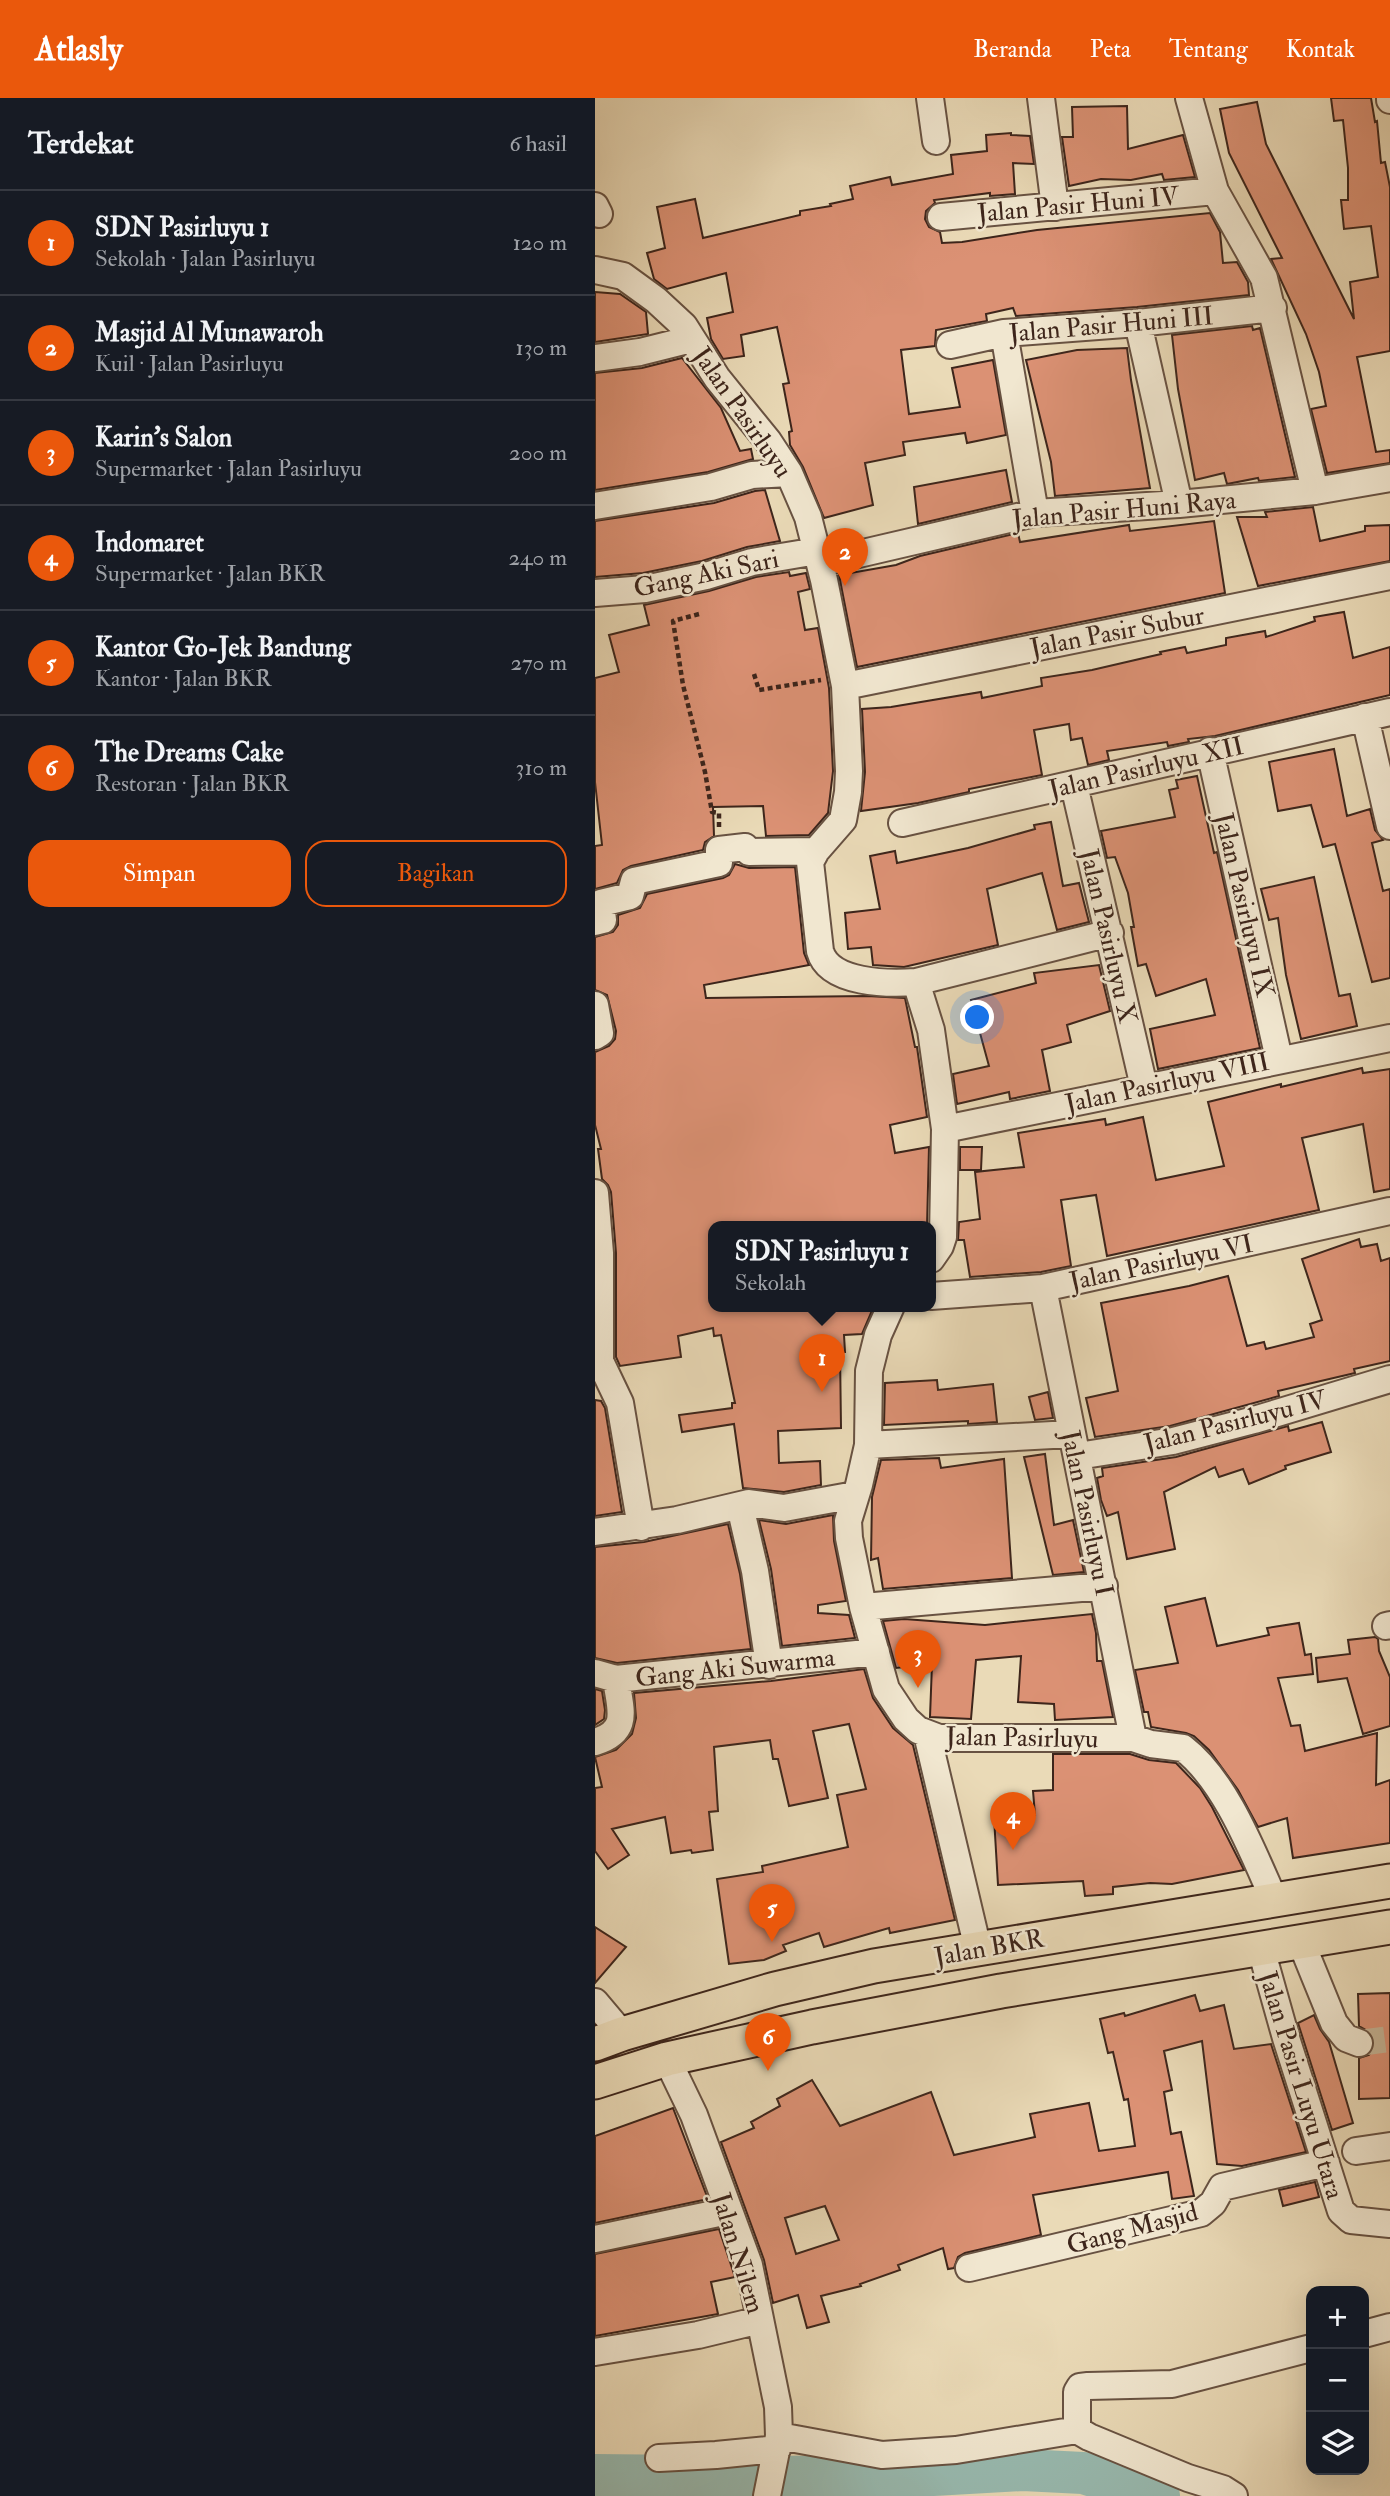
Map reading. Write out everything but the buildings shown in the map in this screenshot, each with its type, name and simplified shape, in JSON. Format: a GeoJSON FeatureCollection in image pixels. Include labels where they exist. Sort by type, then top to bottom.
{"type":"FeatureCollection","features":[{"type":"Feature","properties":{"kind":"main road","name":"Jalan BKR"},"geometry":{"type":"LineString","coordinates":[[609,2039],[775,1989],[874,1966],[1390,1881]]}},
{"type":"Feature","properties":{"kind":"main road","name":"Jalan BKR"},"geometry":{"type":"LineString","coordinates":[[595,2082],[667,2059],[812,2027],[1002,1991],[1390,1927]]}},
{"type":"Feature","properties":{"kind":"street"},"geometry":{"type":"LineString","coordinates":[[930,98],[936,141]]}},
{"type":"Feature","properties":{"kind":"street"},"geometry":{"type":"LineString","coordinates":[[1041,98],[1055,207]]}},
{"type":"Feature","properties":{"kind":"street"},"geometry":{"type":"LineString","coordinates":[[1189,98],[1215,191],[1264,278],[1315,491]]}},
{"type":"Feature","properties":{"kind":"street","name":"Jalan Pasir Huni IV"},"geometry":{"type":"LineString","coordinates":[[941,217],[1215,191]]}},
{"type":"Feature","properties":{"kind":"street","name":"Jalan Pasirluyu"},"geometry":{"type":"LineString","coordinates":[[595,270],[623,276],[656,300],[684,326],[717,377],[768,441],[789,473],[808,517],[844,681],[848,792],[843,820],[815,851]]}},
{"type":"Feature","properties":{"kind":"street","name":"Jalan Pasir Huni III"},"geometry":{"type":"LineString","coordinates":[[950,345],[1004,333],[1138,323],[1273,308]]}},
{"type":"Feature","properties":{"kind":"street"},"geometry":{"type":"LineString","coordinates":[[1138,323],[1179,504]]}},
{"type":"Feature","properties":{"kind":"street"},"geometry":{"type":"LineString","coordinates":[[1004,333],[1035,513]]}},
{"type":"Feature","properties":{"kind":"street"},"geometry":{"type":"LineString","coordinates":[[595,358],[640,352],[692,339]]}},
{"type":"Feature","properties":{"kind":"street"},"geometry":{"type":"LineString","coordinates":[[595,506],[711,487],[752,475],[789,473]]}},
{"type":"Feature","properties":{"kind":"street","name":"Jalan Pasir Huni Raya"},"geometry":{"type":"LineString","coordinates":[[818,557],[1035,513],[1179,504],[1315,491],[1390,478]]}},
{"type":"Feature","properties":{"kind":"street","name":"Gang Aki Sari"},"geometry":{"type":"LineString","coordinates":[[595,593],[645,589],[706,576],[752,562],[818,557]]}},
{"type":"Feature","properties":{"kind":"street","name":"Jalan Pasir Subur"},"geometry":{"type":"LineString","coordinates":[[844,681],[1390,576]]}},
{"type":"Feature","properties":{"kind":"street"},"geometry":{"type":"LineString","coordinates":[[1377,714],[1390,826]]}},
{"type":"Feature","properties":{"kind":"street","name":"Jalan Pasirluyu XII"},"geometry":{"type":"LineString","coordinates":[[902,823],[1377,714]]}},
{"type":"Feature","properties":{"kind":"street","name":"Jalan Pasirluyu IX"},"geometry":{"type":"LineString","coordinates":[[1210,751],[1279,1059]]}},
{"type":"Feature","properties":{"kind":"street","name":"Jalan Pasirluyu X"},"geometry":{"type":"LineString","coordinates":[[1074,785],[1144,1087]]}},
{"type":"Feature","properties":{"kind":"street"},"geometry":{"type":"LineString","coordinates":[[595,922],[603,920],[600,904],[629,896],[634,881],[719,863],[719,850],[745,847],[749,852],[815,851],[810,862],[820,951],[827,964],[870,983],[916,982],[1110,933]]}},
{"type":"Feature","properties":{"kind":"street"},"geometry":{"type":"LineString","coordinates":[[916,982],[931,1030],[944,1129],[943,1237],[936,1251]]}},
{"type":"Feature","properties":{"kind":"street"},"geometry":{"type":"LineString","coordinates":[[595,1005],[600,1033],[595,1036]]}},
{"type":"Feature","properties":{"kind":"street","name":"Jalan Pasirluyu VIII"},"geometry":{"type":"LineString","coordinates":[[944,1129],[1390,1038]]}},
{"type":"Feature","properties":{"kind":"street"},"geometry":{"type":"LineString","coordinates":[[595,1193],[600,1253],[600,1361],[620,1403],[641,1527]]}},
{"type":"Feature","properties":{"kind":"street","name":"Jalan Pasirluyu VI"},"geometry":{"type":"LineString","coordinates":[[936,1296],[1043,1288],[1390,1211]]}},
{"type":"Feature","properties":{"kind":"street","name":"Jalan Pasirluyu I"},"geometry":{"type":"LineString","coordinates":[[1043,1288],[1133,1738]]}},
{"type":"Feature","properties":{"kind":"street","name":"Jalan Pasirluyu"},"geometry":{"type":"LineString","coordinates":[[888,1312],[878,1335],[869,1371],[868,1445],[848,1521],[853,1562],[863,1606],[890,1698],[918,1730],[939,1738],[1133,1738],[1150,1744],[1183,1748],[1208,1775],[1242,1828],[1275,1902]]}},
{"type":"Feature","properties":{"kind":"street","name":"Jalan Pasirluyu IV"},"geometry":{"type":"LineString","coordinates":[[868,1445],[1075,1445],[1186,1437],[1254,1420],[1390,1379]]}},
{"type":"Feature","properties":{"kind":"street"},"geometry":{"type":"LineString","coordinates":[[595,1532],[641,1527],[749,1503],[784,1508],[855,1495]]}},
{"type":"Feature","properties":{"kind":"street"},"geometry":{"type":"LineString","coordinates":[[740,1506],[755,1571],[769,1665]]}},
{"type":"Feature","properties":{"kind":"street"},"geometry":{"type":"LineString","coordinates":[[863,1606],[1104,1586]]}},
{"type":"Feature","properties":{"kind":"street","name":"Gang Aki Suwarma"},"geometry":{"type":"LineString","coordinates":[[606,1676],[769,1665],[876,1652]]}},
{"type":"Feature","properties":{"kind":"street"},"geometry":{"type":"LineString","coordinates":[[595,1742],[619,1729],[621,1719],[606,1676]]}},
{"type":"Feature","properties":{"kind":"street"},"geometry":{"type":"LineString","coordinates":[[927,1734],[978,1949]]}},
{"type":"Feature","properties":{"kind":"street"},"geometry":{"type":"LineString","coordinates":[[1301,1942],[1334,2023],[1346,2038],[1359,2043]]}},
{"type":"Feature","properties":{"kind":"street","name":"Jalan Pasir Luyu Utara"},"geometry":{"type":"LineString","coordinates":[[1261,1949],[1339,2205],[1345,2216],[1351,2220],[1390,2224]]}},
{"type":"Feature","properties":{"kind":"street"},"geometry":{"type":"LineString","coordinates":[[595,2002],[609,2039]]}},
{"type":"Feature","properties":{"kind":"street","name":"Jalan Nilem"},"geometry":{"type":"LineString","coordinates":[[667,2059],[694,2115],[748,2265],[778,2407],[778,2446],[767,2496]]}},
{"type":"Feature","properties":{"kind":"street"},"geometry":{"type":"LineString","coordinates":[[1356,2151],[1390,2146]]}},
{"type":"Feature","properties":{"kind":"street","name":"Gang Masjid"},"geometry":{"type":"LineString","coordinates":[[969,2268],[1201,2213],[1213,2203],[1222,2187],[1326,2163]]}},
{"type":"Feature","properties":{"kind":"street"},"geometry":{"type":"LineString","coordinates":[[595,2239],[728,2211]]}},
{"type":"Feature","properties":{"kind":"street"},"geometry":{"type":"LineString","coordinates":[[595,2352],[698,2335],[760,2320]]}},
{"type":"Feature","properties":{"kind":"street"},"geometry":{"type":"LineString","coordinates":[[1369,2333],[1390,2327]]}},
{"type":"Feature","properties":{"kind":"street"},"geometry":{"type":"LineString","coordinates":[[1077,2430],[1077,2392],[1080,2387],[1172,2384],[1307,2349]]}},
{"type":"Feature","properties":{"kind":"street"},"geometry":{"type":"LineString","coordinates":[[659,2458],[716,2455],[778,2446],[882,2455],[956,2450],[1077,2430],[1188,2478],[1223,2489],[1234,2496]]}},
{"type":"Feature","properties":{"kind":"path"},"geometry":{"type":"LineString","coordinates":[[671,614],[683,685],[712,812],[719,813],[719,850]]}},
{"type":"Feature","properties":{"kind":"path"},"geometry":{"type":"LineString","coordinates":[[673,621],[699,614]]}},
{"type":"Feature","properties":{"kind":"path"},"geometry":{"type":"LineString","coordinates":[[754,674],[759,690],[844,681]]}},
{"type":"Feature","properties":{"kind":"waterway"},"geometry":{"type":"LineString","coordinates":[[595,2475],[776,2477],[933,2475],[1023,2470],[1083,2473],[1159,2496]]}},
{"type":"Feature","properties":{"kind":"tunnel"},"geometry":{"type":"LineString","coordinates":[[1359,2043],[1390,2039]]}},
{"type":"Feature","properties":{"kind":"place","name":"Masjid Al Munawaroh"},"geometry":{"type":"Point","coordinates":[845,586]}},
{"type":"Feature","properties":{"kind":"place","name":"SDN Pasirluyu 1"},"geometry":{"type":"Point","coordinates":[822,1392]}},
{"type":"Feature","properties":{"kind":"place","name":"Karin's Salon"},"geometry":{"type":"Point","coordinates":[918,1688]}},
{"type":"Feature","properties":{"kind":"place","name":"Indomaret"},"geometry":{"type":"Point","coordinates":[1013,1850]}},
{"type":"Feature","properties":{"kind":"place","name":"Kantor Go-Jek Bandung"},"geometry":{"type":"Point","coordinates":[772,1942]}},
{"type":"Feature","properties":{"kind":"place","name":"The Dreams Cake"},"geometry":{"type":"Point","coordinates":[768,2071]}}]}
